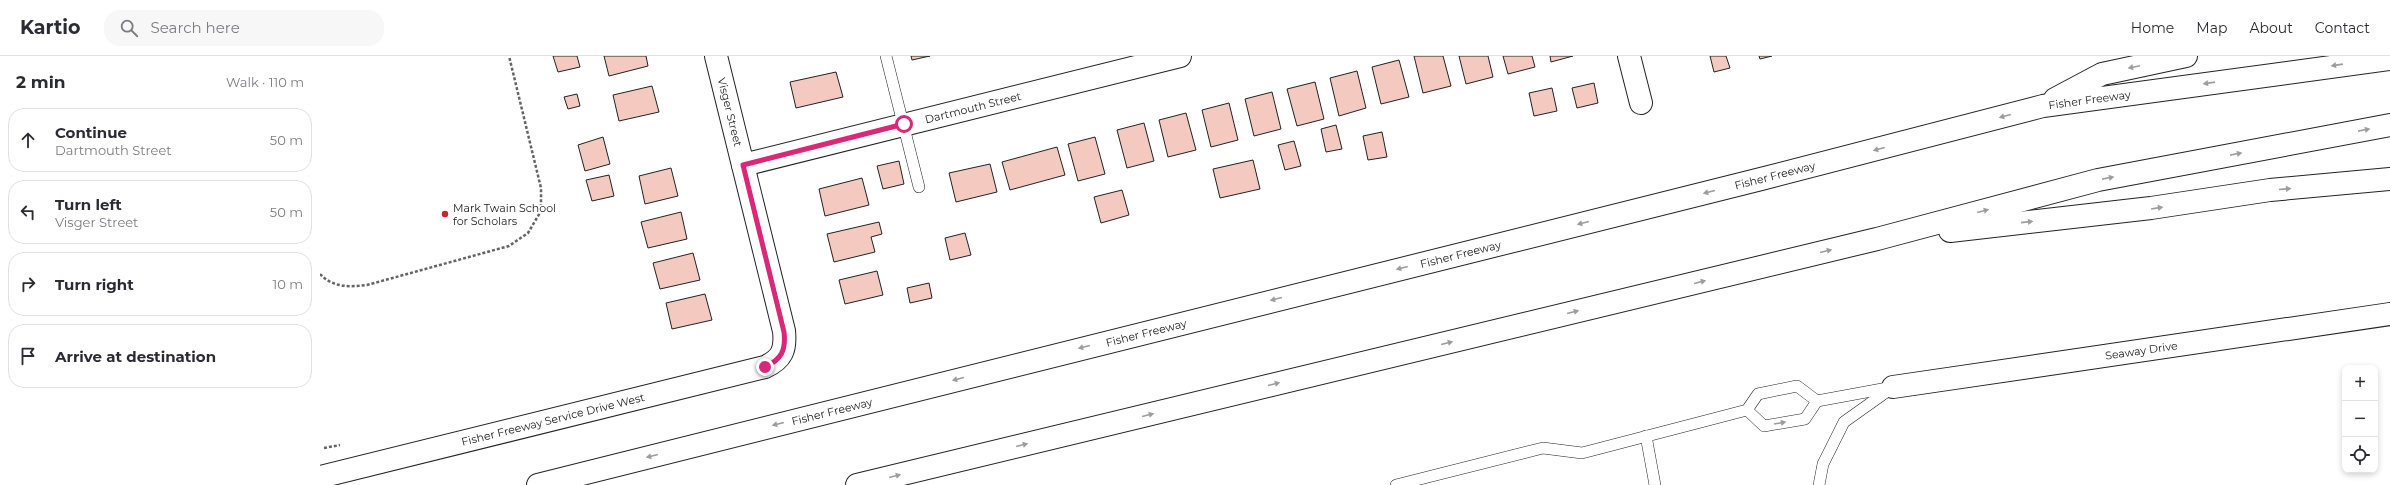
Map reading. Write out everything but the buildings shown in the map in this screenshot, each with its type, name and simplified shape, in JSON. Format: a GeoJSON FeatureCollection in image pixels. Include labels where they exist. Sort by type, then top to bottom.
{"type":"FeatureCollection","features":[{"type":"Feature","properties":{"kind":"main road","name":"Visger Street"},"geometry":{"type":"LineString","coordinates":[[716,56],[784,332],[785,346],[782,354]]}},
{"type":"Feature","properties":{"kind":"main road","name":"Dartmouth Street"},"geometry":{"type":"LineString","coordinates":[[743,165],[1180,56]]}},
{"type":"Feature","properties":{"kind":"main road"},"geometry":{"type":"LineString","coordinates":[[1629,56],[1641,103]]}},
{"type":"Feature","properties":{"kind":"main road"},"geometry":{"type":"LineString","coordinates":[[2043,106],[2102,74],[2186,56]]}},
{"type":"Feature","properties":{"kind":"main road","name":"Fisher Freeway"},"geometry":{"type":"LineString","coordinates":[[538,485],[1761,180],[2043,106],[2390,59]]}},
{"type":"Feature","properties":{"kind":"main road"},"geometry":{"type":"LineString","coordinates":[[857,485],[1877,239],[2098,180],[2390,125]]}},
{"type":"Feature","properties":{"kind":"main road"},"geometry":{"type":"LineString","coordinates":[[1877,239],[2151,208],[2270,190],[2390,179]]}},
{"type":"Feature","properties":{"kind":"main road","name":"Seaway Drive"},"geometry":{"type":"LineString","coordinates":[[1893,387],[2390,314]]}},
{"type":"Feature","properties":{"kind":"main road","name":"Fisher Freeway Service Drive West"},"geometry":{"type":"LineString","coordinates":[[320,477],[765,367],[775,362],[782,354]]}},
{"type":"Feature","properties":{"kind":"lane"},"geometry":{"type":"LineString","coordinates":[[886,56],[919,187]]}},
{"type":"Feature","properties":{"kind":"lane"},"geometry":{"type":"LineString","coordinates":[[1396,485],[1543,448],[1582,453],[1748,410],[1758,394],[1797,386],[1817,401]]}},
{"type":"Feature","properties":{"kind":"lane"},"geometry":{"type":"LineString","coordinates":[[1748,410],[1764,426],[1805,419],[1817,401],[1893,387]]}},
{"type":"Feature","properties":{"kind":"lane"},"geometry":{"type":"LineString","coordinates":[[1819,485],[1823,464],[1844,422],[1893,387]]}},
{"type":"Feature","properties":{"kind":"lane"},"geometry":{"type":"LineString","coordinates":[[1646,436],[1654,485]]}},
{"type":"Feature","properties":{"kind":"path"},"geometry":{"type":"LineString","coordinates":[[320,274],[328,282],[349,287],[368,285],[509,246],[528,233],[541,211],[541,188],[509,56]]}},
{"type":"Feature","properties":{"kind":"path"},"geometry":{"type":"LineString","coordinates":[[324,448],[340,445]]}},
{"type":"Feature","properties":{"kind":"place","name":"Mark Twain School for Scholars"},"geometry":{"type":"Point","coordinates":[445,214]}},
{"type":"Feature","properties":{"kind":"route"},"geometry":{"type":"LineString","coordinates":[[765,367],[775,362],[782,354],[785,346],[784,332],[743,165],[904,124]]}}]}
